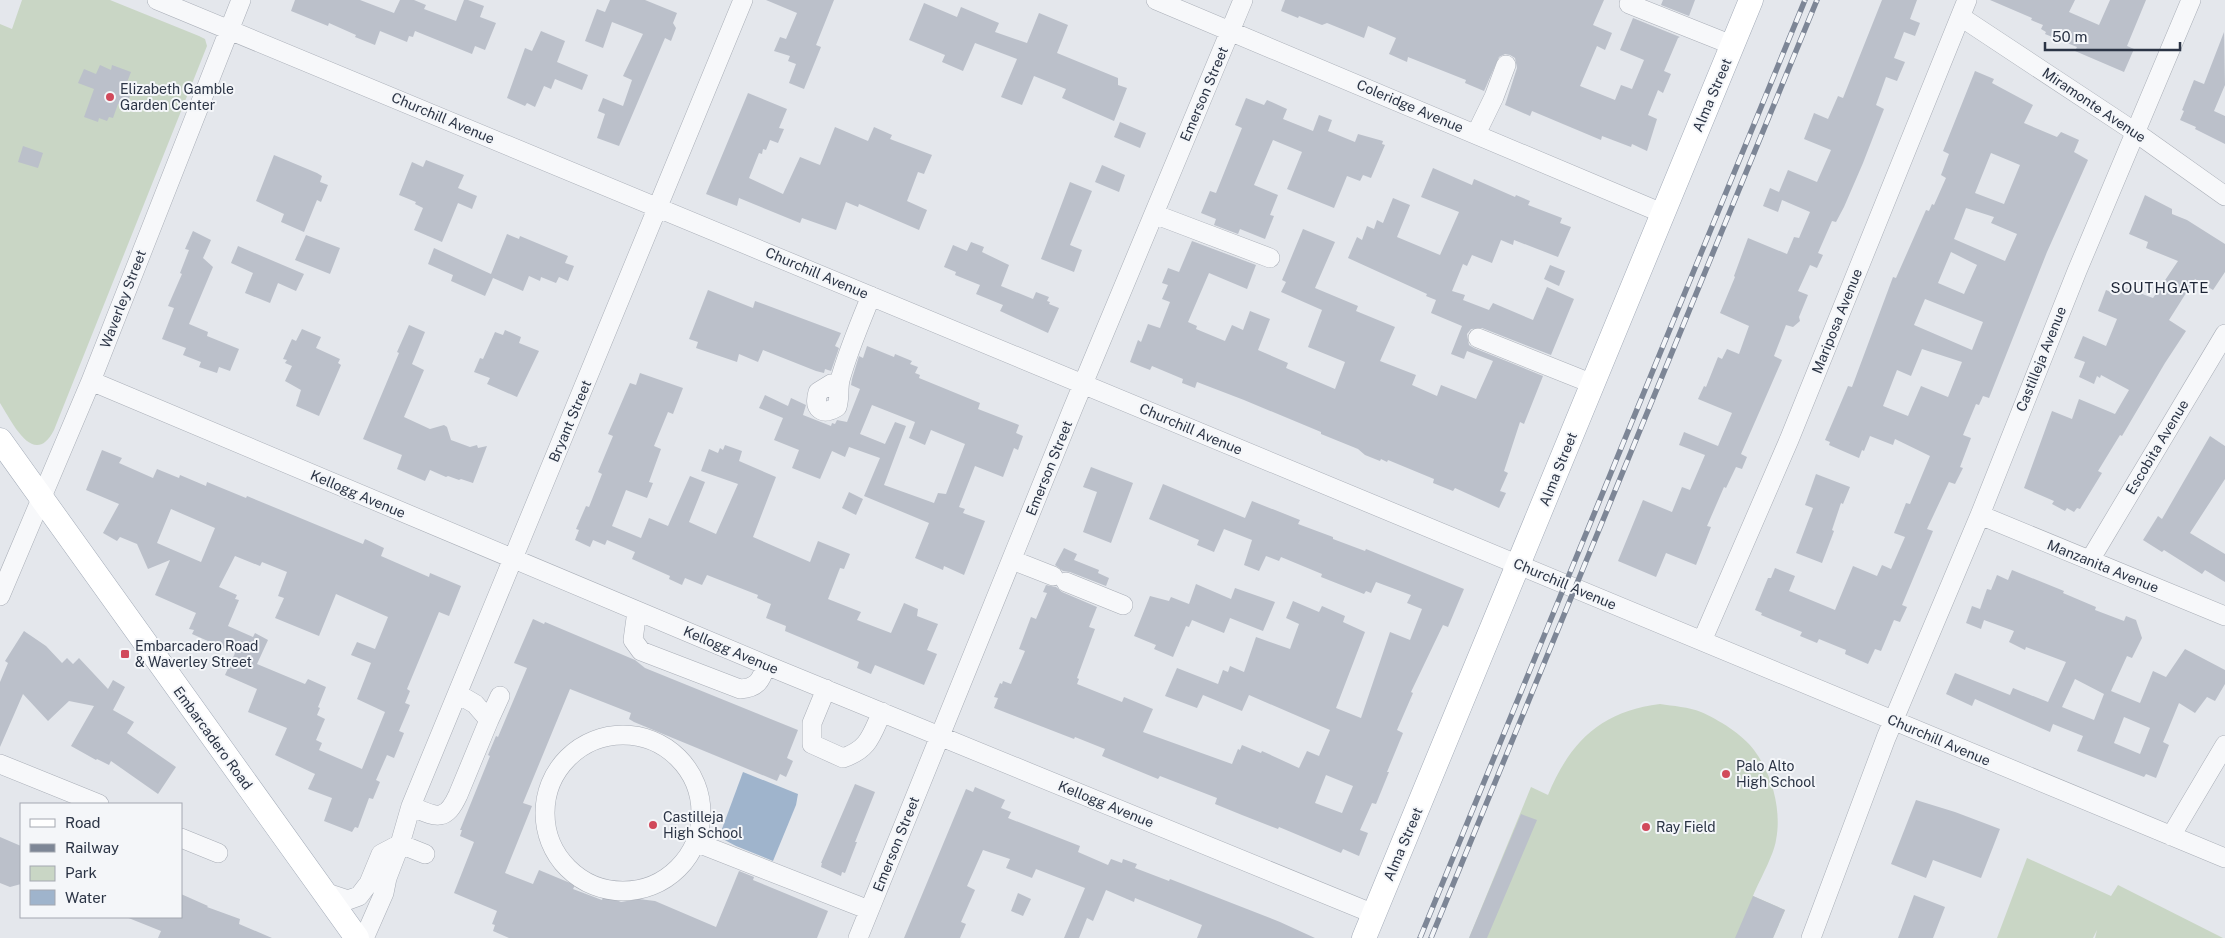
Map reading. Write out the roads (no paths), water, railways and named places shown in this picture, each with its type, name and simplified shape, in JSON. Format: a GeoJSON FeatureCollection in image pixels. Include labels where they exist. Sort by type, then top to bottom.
{"type":"FeatureCollection","features":[{"type":"Feature","properties":{"kind":"main road","name":"Alma Street"},"geometry":{"type":"LineString","coordinates":[[1364,938],[1751,0]]}},
{"type":"Feature","properties":{"kind":"main road","name":"Embarcadero Road"},"geometry":{"type":"LineString","coordinates":[[0,440],[357,938]]}},
{"type":"Feature","properties":{"kind":"street","name":"Churchill Avenue"},"geometry":{"type":"LineString","coordinates":[[157,0],[2225,858]]}},
{"type":"Feature","properties":{"kind":"street","name":"Waverley Street"},"geometry":{"type":"LineString","coordinates":[[0,596],[91,381],[242,0]]}},
{"type":"Feature","properties":{"kind":"street","name":"Bryant Street"},"geometry":{"type":"LineString","coordinates":[[357,938],[366,934],[374,917],[412,806],[512,558],[743,0]]}},
{"type":"Feature","properties":{"kind":"street","name":"Coleridge Avenue"},"geometry":{"type":"LineString","coordinates":[[1156,0],[1662,212]]}},
{"type":"Feature","properties":{"kind":"street","name":"Emerson Street"},"geometry":{"type":"LineString","coordinates":[[858,938],[1083,384],[1243,0]]}},
{"type":"Feature","properties":{"kind":"street","name":"Castilleja Avenue"},"geometry":{"type":"LineString","coordinates":[[1812,938],[1894,720],[1980,515],[2062,307],[2191,0]]}},
{"type":"Feature","properties":{"kind":"street"},"geometry":{"type":"LineString","coordinates":[[1629,4],[1732,46]]}},
{"type":"Feature","properties":{"kind":"street","name":"Miramonte Avenue"},"geometry":{"type":"LineString","coordinates":[[1964,9],[2225,196]]}},
{"type":"Feature","properties":{"kind":"street","name":"Mariposa Avenue"},"geometry":{"type":"LineString","coordinates":[[1702,641],[1789,440],[1964,9]]}},
{"type":"Feature","properties":{"kind":"street"},"geometry":{"type":"LineString","coordinates":[[1476,134],[1494,97],[1506,65]]}},
{"type":"Feature","properties":{"kind":"street"},"geometry":{"type":"LineString","coordinates":[[1154,214],[1270,258]]}},
{"type":"Feature","properties":{"kind":"street"},"geometry":{"type":"LineString","coordinates":[[840,383],[855,336],[872,296]]}},
{"type":"Feature","properties":{"kind":"street","name":"Escobita Avenue"},"geometry":{"type":"LineString","coordinates":[[2090,560],[2225,334]]}},
{"type":"Feature","properties":{"kind":"street"},"geometry":{"type":"LineString","coordinates":[[1478,338],[1593,384]]}},
{"type":"Feature","properties":{"kind":"street","name":"Kellogg Avenue"},"geometry":{"type":"LineString","coordinates":[[91,381],[766,665],[1374,914]]}},
{"type":"Feature","properties":{"kind":"street","name":"Manzanita Avenue"},"geometry":{"type":"LineString","coordinates":[[1980,515],[2225,616]]}},
{"type":"Feature","properties":{"kind":"street"},"geometry":{"type":"LineString","coordinates":[[1012,560],[1123,605]]}},
{"type":"Feature","properties":{"kind":"street"},"geometry":{"type":"LineString","coordinates":[[637,611],[633,640],[641,651],[740,689],[757,685],[762,678],[766,665]]}},
{"type":"Feature","properties":{"kind":"street"},"geometry":{"type":"LineString","coordinates":[[826,689],[812,723],[812,744],[842,758],[863,748],[871,737],[882,712]]}},
{"type":"Feature","properties":{"kind":"street"},"geometry":{"type":"LineString","coordinates":[[458,694],[475,704],[489,720]]}},
{"type":"Feature","properties":{"kind":"street"},"geometry":{"type":"LineString","coordinates":[[412,806],[437,816],[446,814],[452,808],[500,696]]}},
{"type":"Feature","properties":{"kind":"street"},"geometry":{"type":"LineString","coordinates":[[621,735],[651,740],[677,757],[694,782],[701,812],[696,842],[679,867],[654,885],[625,891],[595,886],[569,870],[552,844],[547,830],[545,815],[550,785],[567,759],[578,749],[592,742],[621,735]]}},
{"type":"Feature","properties":{"kind":"street"},"geometry":{"type":"LineString","coordinates":[[2171,836],[2225,745]]}},
{"type":"Feature","properties":{"kind":"street"},"geometry":{"type":"LineString","coordinates":[[0,764],[97,803]]}},
{"type":"Feature","properties":{"kind":"street"},"geometry":{"type":"LineString","coordinates":[[182,838],[218,853]]}},
{"type":"Feature","properties":{"kind":"street"},"geometry":{"type":"LineString","coordinates":[[696,842],[869,910]]}},
{"type":"Feature","properties":{"kind":"street"},"geometry":{"type":"LineString","coordinates":[[324,892],[348,900],[359,896],[370,883],[381,854],[400,844],[425,854]]}},
{"type":"Feature","properties":{"kind":"water"},"geometry":{"type":"Polygon","coordinates":[[[743,772],[798,794],[796,805],[773,861],[719,837],[743,772]]]}},
{"type":"Feature","properties":{"kind":"railway"},"geometry":{"type":"LineString","coordinates":[[1420,938],[1805,0]]}},
{"type":"Feature","properties":{"kind":"railway"},"geometry":{"type":"LineString","coordinates":[[1431,938],[1817,0]]}},
{"type":"Feature","properties":{"kind":"place","name":"Elizabeth Gamble Garden Center"},"geometry":{"type":"Point","coordinates":[110,97]}},
{"type":"Feature","properties":{"kind":"place","name":"Embarcadero Road & Waverley Street"},"geometry":{"type":"Point","coordinates":[125,654]}},
{"type":"Feature","properties":{"kind":"place","name":"Palo Alto High School"},"geometry":{"type":"Point","coordinates":[1726,774]}},
{"type":"Feature","properties":{"kind":"place","name":"Castilleja High School"},"geometry":{"type":"Point","coordinates":[653,825]}},
{"type":"Feature","properties":{"kind":"place","name":"Ray Field"},"geometry":{"type":"Point","coordinates":[1646,827]}},
{"type":"Feature","properties":{"kind":"district","name":"SOUTHGATE"},"geometry":{"type":"Point","coordinates":[2160,288]}}]}
